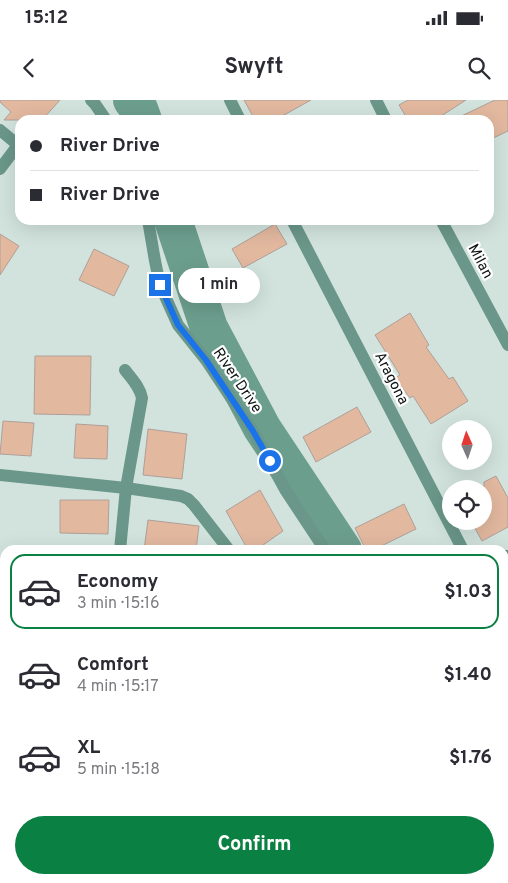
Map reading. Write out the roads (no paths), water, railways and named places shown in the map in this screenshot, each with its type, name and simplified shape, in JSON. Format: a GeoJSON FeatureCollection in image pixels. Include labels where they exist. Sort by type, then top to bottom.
{"type":"FeatureCollection","features":[{"type":"Feature","properties":{"kind":"street"},"geometry":{"type":"LineString","coordinates":[[91,100],[103,115]]}},
{"type":"Feature","properties":{"kind":"street"},"geometry":{"type":"LineString","coordinates":[[230,100],[238,115]]}},
{"type":"Feature","properties":{"kind":"street"},"geometry":{"type":"LineString","coordinates":[[376,100],[384,115]]}},
{"type":"Feature","properties":{"kind":"street"},"geometry":{"type":"LineString","coordinates":[[0,130],[15,142]]}},
{"type":"Feature","properties":{"kind":"street"},"geometry":{"type":"LineString","coordinates":[[0,169],[15,149]]}},
{"type":"Feature","properties":{"kind":"street","name":"River Drive"},"geometry":{"type":"LineString","coordinates":[[149,225],[160,285],[178,325],[206,360],[248,423],[286,491],[322,545]]}},
{"type":"Feature","properties":{"kind":"street","name":"Aragona"},"geometry":{"type":"LineString","coordinates":[[295,225],[460,545]]}},
{"type":"Feature","properties":{"kind":"street","name":"Milan"},"geometry":{"type":"LineString","coordinates":[[443,225],[508,344]]}},
{"type":"Feature","properties":{"kind":"street"},"geometry":{"type":"LineString","coordinates":[[120,545],[126,488],[142,398],[137,384],[124,370]]}},
{"type":"Feature","properties":{"kind":"street"},"geometry":{"type":"LineString","coordinates":[[0,475],[126,488],[181,496],[188,499],[194,505],[225,545]]}},
{"type":"Feature","properties":{"kind":"waterway"},"geometry":{"type":"LineString","coordinates":[[132,100],[141,115]]}},
{"type":"Feature","properties":{"kind":"waterway"},"geometry":{"type":"LineString","coordinates":[[175,225],[209,328],[262,428],[340,545]]}}]}
